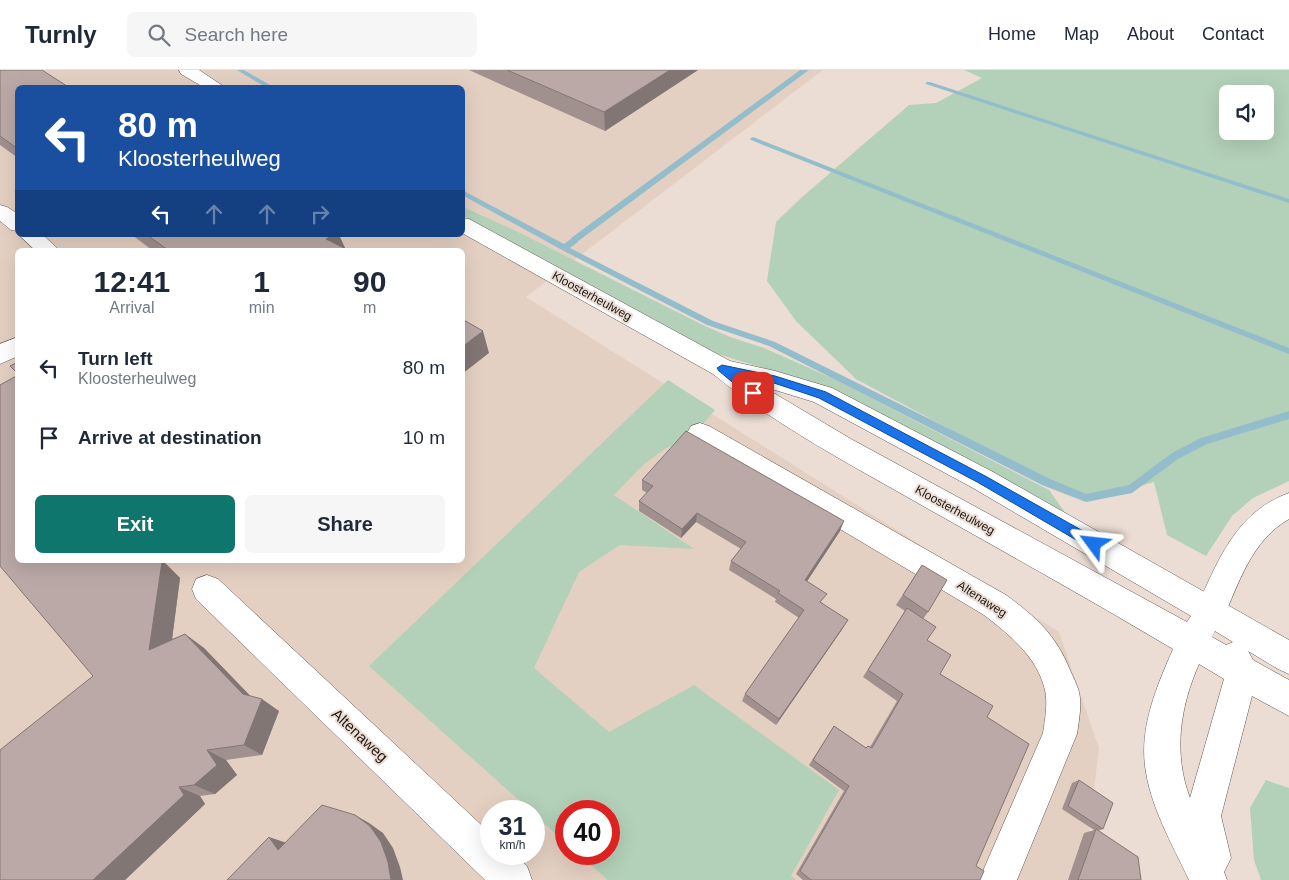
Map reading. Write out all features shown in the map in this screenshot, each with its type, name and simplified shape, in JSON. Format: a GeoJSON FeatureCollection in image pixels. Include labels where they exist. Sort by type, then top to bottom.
{"type":"FeatureCollection","features":[{"type":"Feature","properties":{"kind":"main road"},"geometry":{"type":"LineString","coordinates":[[187,70],[213,85]]}},
{"type":"Feature","properties":{"kind":"main road"},"geometry":{"type":"LineString","coordinates":[[0,211],[15,223]]}},
{"type":"Feature","properties":{"kind":"main road","name":"Kloosterheulweg"},"geometry":{"type":"LineString","coordinates":[[465,226],[722,368],[753,393],[842,447],[1193,642],[1289,699]]}},
{"type":"Feature","properties":{"kind":"main road"},"geometry":{"type":"LineString","coordinates":[[32,237],[46,248]]}},
{"type":"Feature","properties":{"kind":"main road"},"geometry":{"type":"LineString","coordinates":[[0,355],[15,347]]}},
{"type":"Feature","properties":{"kind":"main road","name":"Kloosterheulweg"},"geometry":{"type":"LineString","coordinates":[[722,368],[775,380],[822,395],[983,480],[1289,658]]}},
{"type":"Feature","properties":{"kind":"main road","name":"Altenaweg"},"geometry":{"type":"LineString","coordinates":[[700,433],[994,605],[1022,626],[1040,645],[1053,668],[1062,691],[1060,734],[998,880]]}},
{"type":"Feature","properties":{"kind":"main road"},"geometry":{"type":"LineString","coordinates":[[1208,880],[1176,805],[1163,766],[1164,730],[1170,700],[1193,642],[1211,611],[1235,558],[1266,518],[1289,505]]}},
{"type":"Feature","properties":{"kind":"main road","name":"Altenaweg"},"geometry":{"type":"LineString","coordinates":[[207,589],[513,880]]}},
{"type":"Feature","properties":{"kind":"main road"},"geometry":{"type":"LineString","coordinates":[[1211,611],[1242,672],[1203,816],[1216,880]]}},
{"type":"Feature","properties":{"kind":"shaded area"},"geometry":{"type":"Polygon","coordinates":[[[0,70],[823,70],[526,297],[1059,632],[1099,748],[1083,880],[0,880],[0,70]]]}},
{"type":"Feature","properties":{"kind":"green space"},"geometry":{"type":"Polygon","coordinates":[[[964,70],[1289,70],[1289,481],[1253,498],[1232,516],[1206,556],[1167,535],[1154,482],[1086,502],[856,379],[796,321],[767,281],[776,222],[801,198],[909,105],[936,103],[982,78],[964,70]]]}},
{"type":"Feature","properties":{"kind":"green space"},"geometry":{"type":"Polygon","coordinates":[[[465,208],[514,230],[703,325],[730,337],[764,348],[834,379],[1049,490],[1069,518],[834,390],[708,351],[465,217],[465,208]]]}},
{"type":"Feature","properties":{"kind":"green space"},"geometry":{"type":"Polygon","coordinates":[[[668,380],[715,410],[691,438],[666,448],[644,464],[614,495],[694,549],[620,545],[579,572],[534,668],[609,732],[694,685],[839,790],[791,876],[796,880],[608,880],[591,865],[620,865],[620,800],[555,800],[555,833],[545,824],[545,800],[519,800],[369,666],[668,380]]]}},
{"type":"Feature","properties":{"kind":"green space"},"geometry":{"type":"Polygon","coordinates":[[[1266,780],[1289,788],[1289,880],[1261,880],[1254,860],[1250,808],[1266,780]]]}},
{"type":"Feature","properties":{"kind":"water"},"geometry":{"type":"Polygon","coordinates":[[[800,70],[809,70],[577,242],[571,238],[800,70]]]}},
{"type":"Feature","properties":{"kind":"building"},"geometry":{"type":"Polygon","coordinates":[[[0,70],[42,70],[65,85],[15,85],[15,147],[0,136],[0,70]]]}},
{"type":"Feature","properties":{"kind":"building"},"geometry":{"type":"Polygon","coordinates":[[[507,70],[670,70],[604,112],[507,70]]]}},
{"type":"Feature","properties":{"kind":"building"},"geometry":{"type":"Polygon","coordinates":[[[150,237],[330,237],[326,239],[344,248],[165,248],[150,237]]]}},
{"type":"Feature","properties":{"kind":"building"},"geometry":{"type":"Polygon","coordinates":[[[465,321],[483,331],[465,345],[465,321]]]}},
{"type":"Feature","properties":{"kind":"building"},"geometry":{"type":"Polygon","coordinates":[[[15,364],[15,371],[10,366],[15,364]]]}},
{"type":"Feature","properties":{"kind":"building"},"geometry":{"type":"Polygon","coordinates":[[[15,377],[15,563],[162,563],[149,650],[185,634],[243,694],[262,699],[244,745],[207,750],[217,765],[194,785],[179,787],[184,795],[93,880],[0,880],[0,750],[93,676],[0,566],[0,385],[15,377]]]}},
{"type":"Feature","properties":{"kind":"building"},"geometry":{"type":"Polygon","coordinates":[[[686,431],[844,521],[805,580],[827,594],[820,602],[848,620],[779,719],[745,694],[804,610],[778,593],[780,591],[731,561],[746,542],[697,513],[682,529],[639,501],[653,486],[642,480],[686,431]]]}},
{"type":"Feature","properties":{"kind":"building"},"geometry":{"type":"Polygon","coordinates":[[[922,565],[947,580],[928,612],[903,595],[922,565]]]}},
{"type":"Feature","properties":{"kind":"building"},"geometry":{"type":"Polygon","coordinates":[[[907,608],[936,627],[927,640],[951,655],[940,674],[993,706],[987,717],[1029,744],[976,866],[984,871],[980,880],[811,880],[800,871],[849,786],[813,760],[834,726],[866,748],[868,746],[872,748],[903,694],[868,670],[907,608]]]}},
{"type":"Feature","properties":{"kind":"building"},"geometry":{"type":"Polygon","coordinates":[[[1079,780],[1113,803],[1103,829],[1068,806],[1079,780]]]}},
{"type":"Feature","properties":{"kind":"building"},"geometry":{"type":"Polygon","coordinates":[[[322,805],[355,815],[370,826],[381,842],[388,862],[391,880],[227,880],[269,837],[278,850],[322,805]]]}},
{"type":"Feature","properties":{"kind":"building"},"geometry":{"type":"Polygon","coordinates":[[[1096,829],[1138,857],[1141,880],[1078,880],[1096,829]]]}},
{"type":"Feature","properties":{"kind":"waterway"},"geometry":{"type":"LineString","coordinates":[[240,70],[267,85]]}},
{"type":"Feature","properties":{"kind":"waterway"},"geometry":{"type":"LineString","coordinates":[[928,83],[1289,201]]}},
{"type":"Feature","properties":{"kind":"waterway"},"geometry":{"type":"LineString","coordinates":[[753,139],[1289,351]]}},
{"type":"Feature","properties":{"kind":"waterway"},"geometry":{"type":"LineString","coordinates":[[465,194],[565,248]]}},
{"type":"Feature","properties":{"kind":"waterway"},"geometry":{"type":"LineString","coordinates":[[565,248],[575,240]]}},
{"type":"Feature","properties":{"kind":"waterway"},"geometry":{"type":"LineString","coordinates":[[565,248],[710,323],[772,344],[1046,482],[1086,498],[1132,489],[1175,456],[1204,441],[1289,415]]}},
{"type":"Feature","properties":{"kind":"route"},"geometry":{"type":"LineString","coordinates":[[753,393],[722,368],[775,380],[822,395],[983,480],[1094,544]]}}]}
